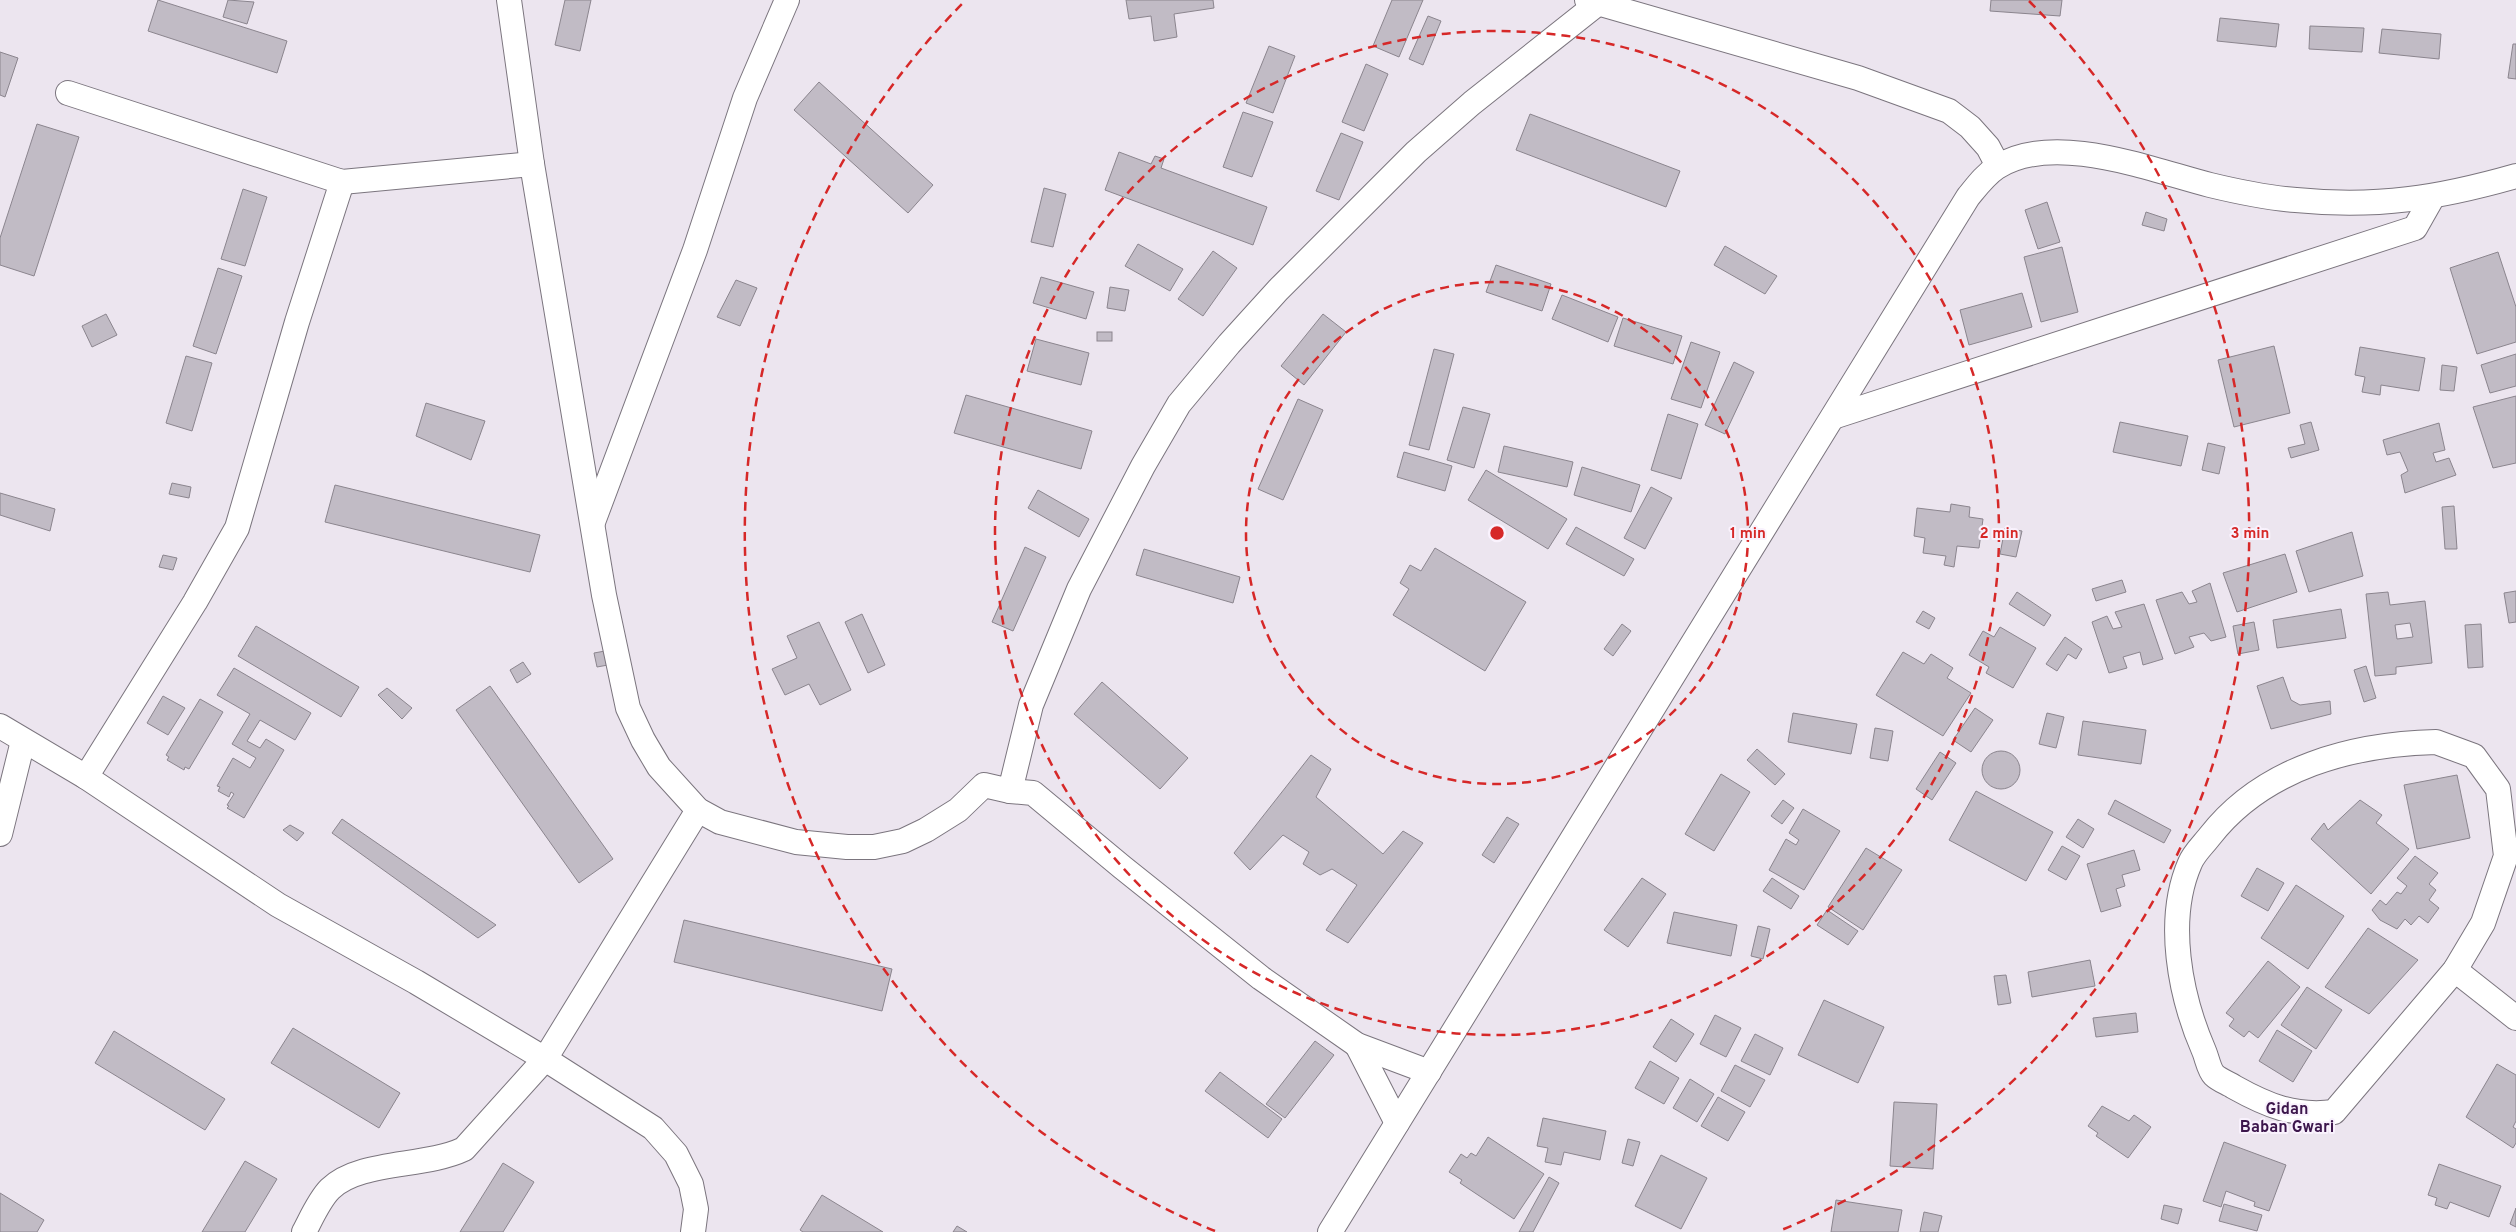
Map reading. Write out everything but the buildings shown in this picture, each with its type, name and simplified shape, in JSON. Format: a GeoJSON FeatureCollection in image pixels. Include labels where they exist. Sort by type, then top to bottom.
{"type":"FeatureCollection","features":[{"type":"Feature","properties":{"kind":"street"},"geometry":{"type":"LineString","coordinates":[[509,0],[532,164],[604,595],[628,708],[643,740],[659,767],[698,810],[720,822],[796,842],[874,847],[904,841],[958,810],[984,785],[1010,791],[1033,793],[1261,978],[1357,1045],[1429,1072]]}},
{"type":"Feature","properties":{"kind":"street"},"geometry":{"type":"LineString","coordinates":[[592,523],[695,250],[745,98],[788,0]]}},
{"type":"Feature","properties":{"kind":"street"},"geometry":{"type":"LineString","coordinates":[[1010,791],[1031,705],[1079,589],[1143,466],[1179,404],[1229,344],[1278,290],[1416,152],[1472,103],[1596,1],[1858,78],[1949,111],[1970,127],[1988,146],[1998,166]]}},
{"type":"Feature","properties":{"kind":"street"},"geometry":{"type":"LineString","coordinates":[[68,93],[342,182],[532,164]]}},
{"type":"Feature","properties":{"kind":"street"},"geometry":{"type":"LineString","coordinates":[[1330,1232],[1968,197],[1978,184],[1998,166],[2023,157],[2066,153],[2100,157],[2256,196],[2390,203],[2432,198],[2516,176]]}},
{"type":"Feature","properties":{"kind":"street"},"geometry":{"type":"LineString","coordinates":[[86,777],[195,602],[237,528],[296,322],[342,182]]}},
{"type":"Feature","properties":{"kind":"street"},"geometry":{"type":"LineString","coordinates":[[1833,417],[2415,228],[2432,198]]}},
{"type":"Feature","properties":{"kind":"street"},"geometry":{"type":"LineString","coordinates":[[0,726],[86,777],[278,905],[416,982],[545,1059],[653,1128],[676,1154],[691,1184],[696,1209],[693,1232]]}},
{"type":"Feature","properties":{"kind":"street"},"geometry":{"type":"LineString","coordinates":[[0,834],[23,741]]}},
{"type":"Feature","properties":{"kind":"street"},"geometry":{"type":"LineString","coordinates":[[2436,742],[2474,756],[2498,789],[2506,856],[2483,924],[2455,970],[2334,1112],[2310,1115],[2262,1103],[2214,1075],[2194,1029],[2184,983],[2178,940],[2178,899],[2190,862],[2224,818],[2273,780],[2342,753],[2401,743],[2436,742]]}},
{"type":"Feature","properties":{"kind":"street"},"geometry":{"type":"LineString","coordinates":[[304,1232],[329,1190],[342,1180],[360,1172],[448,1157],[464,1149],[545,1059],[698,810]]}},
{"type":"Feature","properties":{"kind":"street"},"geometry":{"type":"LineString","coordinates":[[2455,970],[2516,1018]]}},
{"type":"Feature","properties":{"kind":"street"},"geometry":{"type":"LineString","coordinates":[[1357,1045],[1397,1123]]}},
{"type":"Feature","properties":{"kind":"district","name":"Gidan Baban Gwari"},"geometry":{"type":"Point","coordinates":[2287,1119]}}]}
